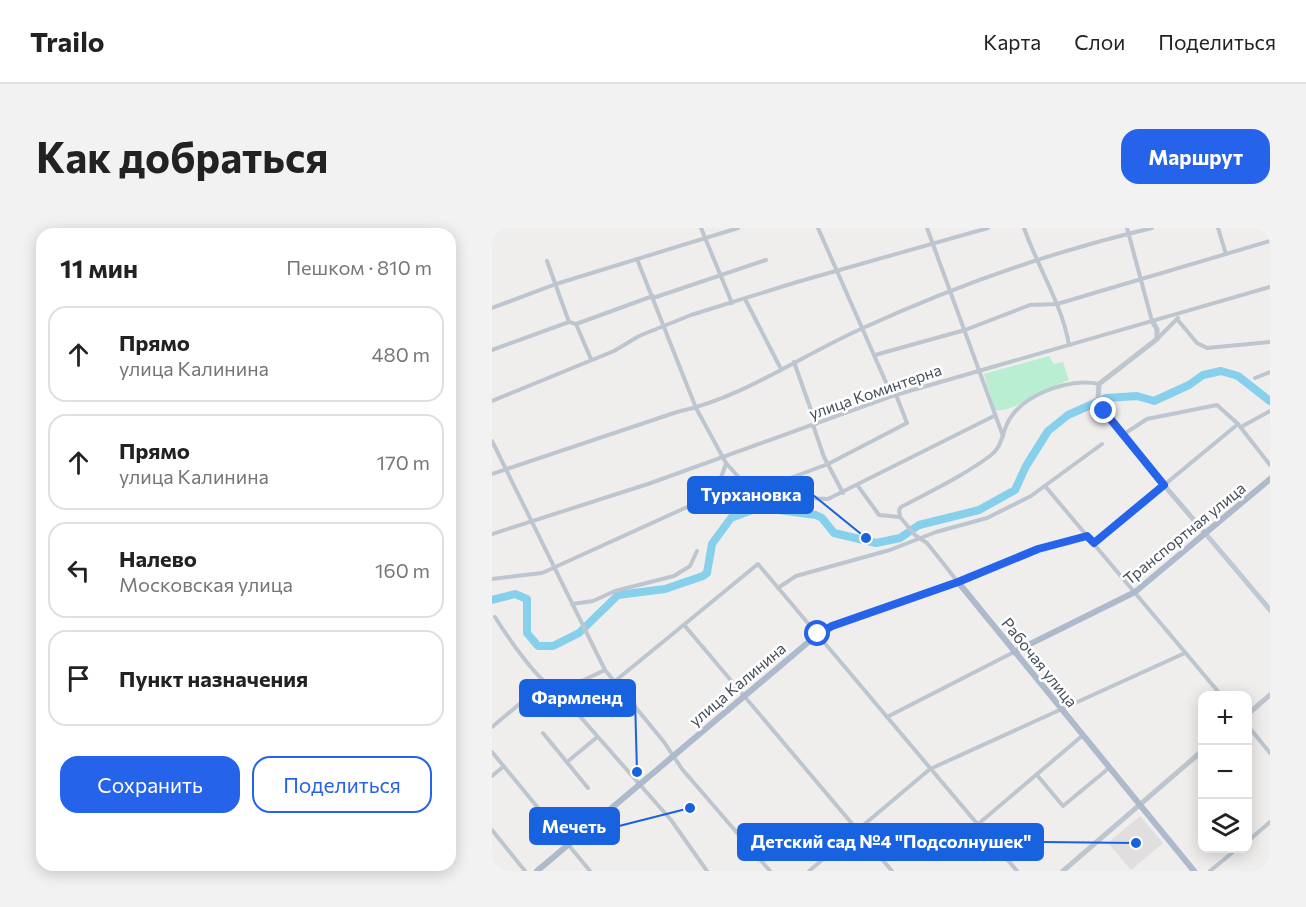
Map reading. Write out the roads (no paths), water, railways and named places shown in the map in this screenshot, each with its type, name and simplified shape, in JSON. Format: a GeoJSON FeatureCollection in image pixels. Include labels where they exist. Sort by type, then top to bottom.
{"type":"FeatureCollection","features":[{"type":"Feature","properties":{"kind":"main road","name":"Транспортная улица"},"geometry":{"type":"LineString","coordinates":[[1014,652],[1135,592],[1270,479]]}},
{"type":"Feature","properties":{"kind":"main road"},"geometry":{"type":"LineString","coordinates":[[1205,533],[1270,610]]}},
{"type":"Feature","properties":{"kind":"main road","name":"улица Калинина"},"geometry":{"type":"LineString","coordinates":[[537,871],[818,634],[832,626],[958,582]]}},
{"type":"Feature","properties":{"kind":"main road","name":"Рабочая улица"},"geometry":{"type":"LineString","coordinates":[[958,582],[1194,871]]}},
{"type":"Feature","properties":{"kind":"street"},"geometry":{"type":"LineString","coordinates":[[701,228],[732,303]]}},
{"type":"Feature","properties":{"kind":"street"},"geometry":{"type":"LineString","coordinates":[[492,308],[556,284],[738,228]]}},
{"type":"Feature","properties":{"kind":"street"},"geometry":{"type":"LineString","coordinates":[[752,492],[828,464],[907,423],[818,228]]}},
{"type":"Feature","properties":{"kind":"street"},"geometry":{"type":"LineString","coordinates":[[927,228],[952,291],[994,416],[1003,436]]}},
{"type":"Feature","properties":{"kind":"street"},"geometry":{"type":"LineString","coordinates":[[492,401],[591,359],[664,324],[988,228]]}},
{"type":"Feature","properties":{"kind":"street"},"geometry":{"type":"LineString","coordinates":[[1024,228],[1036,262],[1066,323],[1069,345]]}},
{"type":"Feature","properties":{"kind":"street"},"geometry":{"type":"LineString","coordinates":[[1127,228],[1152,321],[1157,329],[1157,339]]}},
{"type":"Feature","properties":{"kind":"street"},"geometry":{"type":"LineString","coordinates":[[492,474],[677,412],[696,408],[743,388],[863,327],[952,291],[1036,262],[1152,228]]}},
{"type":"Feature","properties":{"kind":"street"},"geometry":{"type":"LineString","coordinates":[[1218,228],[1226,254]]}},
{"type":"Feature","properties":{"kind":"street"},"geometry":{"type":"LineString","coordinates":[[875,355],[965,330],[1030,305],[1056,304],[1270,241]]}},
{"type":"Feature","properties":{"kind":"street"},"geometry":{"type":"LineString","coordinates":[[637,259],[696,408],[726,463],[752,492],[766,496],[828,499],[994,416]]}},
{"type":"Feature","properties":{"kind":"street"},"geometry":{"type":"LineString","coordinates":[[492,350],[569,322],[576,324],[766,260]]}},
{"type":"Feature","properties":{"kind":"street"},"geometry":{"type":"LineString","coordinates":[[547,261],[569,322]]}},
{"type":"Feature","properties":{"kind":"street","name":"улица Коминтерна"},"geometry":{"type":"LineString","coordinates":[[492,534],[723,457],[894,395],[1270,287]]}},
{"type":"Feature","properties":{"kind":"street"},"geometry":{"type":"LineString","coordinates":[[745,299],[781,369]]}},
{"type":"Feature","properties":{"kind":"street"},"geometry":{"type":"LineString","coordinates":[[900,517],[898,510],[901,507],[999,448],[1013,415],[1054,387],[1070,382],[1099,384],[1157,339],[1183,312]]}},
{"type":"Feature","properties":{"kind":"street"},"geometry":{"type":"LineString","coordinates":[[1177,319],[1197,343],[1207,348],[1270,342]]}},
{"type":"Feature","properties":{"kind":"street"},"geometry":{"type":"LineString","coordinates":[[576,324],[591,359]]}},
{"type":"Feature","properties":{"kind":"street"},"geometry":{"type":"LineString","coordinates":[[794,362],[828,464],[843,493]]}},
{"type":"Feature","properties":{"kind":"street"},"geometry":{"type":"LineString","coordinates":[[1255,378],[1270,372]]}},
{"type":"Feature","properties":{"kind":"street"},"geometry":{"type":"LineString","coordinates":[[1099,384],[1098,399],[1121,436],[1205,533]]}},
{"type":"Feature","properties":{"kind":"street"},"geometry":{"type":"LineString","coordinates":[[1121,436],[1147,419],[1214,405],[1220,407],[1239,426],[1270,465]]}},
{"type":"Feature","properties":{"kind":"street"},"geometry":{"type":"LineString","coordinates":[[1094,543],[1239,426],[1270,411]]}},
{"type":"Feature","properties":{"kind":"street"},"geometry":{"type":"LineString","coordinates":[[492,441],[552,568],[605,670],[674,755],[682,769],[770,871]]}},
{"type":"Feature","properties":{"kind":"street"},"geometry":{"type":"LineString","coordinates":[[778,588],[796,576],[890,550],[919,538],[987,518],[1045,486],[1102,444]]}},
{"type":"Feature","properties":{"kind":"street"},"geometry":{"type":"LineString","coordinates":[[492,579],[531,575],[552,568],[649,526],[716,493],[726,463]]}},
{"type":"Feature","properties":{"kind":"street","name":"Рабочая улица"},"geometry":{"type":"LineString","coordinates":[[858,486],[879,515],[900,517],[919,538],[927,543],[958,582]]}},
{"type":"Feature","properties":{"kind":"street"},"geometry":{"type":"LineString","coordinates":[[1045,486],[1217,691]]}},
{"type":"Feature","properties":{"kind":"street","name":"улица Калинина"},"geometry":{"type":"LineString","coordinates":[[958,582],[1038,549],[1087,536]]}},
{"type":"Feature","properties":{"kind":"street"},"geometry":{"type":"LineString","coordinates":[[572,604],[593,601],[615,591],[674,576],[690,566],[697,551]]}},
{"type":"Feature","properties":{"kind":"street"},"geometry":{"type":"LineString","coordinates":[[614,682],[758,564],[1017,871]]}},
{"type":"Feature","properties":{"kind":"street"},"geometry":{"type":"LineString","coordinates":[[495,617],[546,686]]}},
{"type":"Feature","properties":{"kind":"street"},"geometry":{"type":"LineString","coordinates":[[685,626],[892,871]]}},
{"type":"Feature","properties":{"kind":"street","name":"Транспортная улица"},"geometry":{"type":"LineString","coordinates":[[887,717],[1014,652]]}},
{"type":"Feature","properties":{"kind":"street"},"geometry":{"type":"LineString","coordinates":[[809,871],[930,769],[1062,711],[1185,653]]}},
{"type":"Feature","properties":{"kind":"street"},"geometry":{"type":"LineString","coordinates":[[558,692],[605,670]]}},
{"type":"Feature","properties":{"kind":"street"},"geometry":{"type":"LineString","coordinates":[[492,727],[541,687],[555,688],[638,786],[671,820],[708,871]]}},
{"type":"Feature","properties":{"kind":"street"},"geometry":{"type":"LineString","coordinates":[[1252,711],[1270,695]]}},
{"type":"Feature","properties":{"kind":"street"},"geometry":{"type":"LineString","coordinates":[[1252,731],[1270,753]]}},
{"type":"Feature","properties":{"kind":"street"},"geometry":{"type":"LineString","coordinates":[[543,733],[588,788]]}},
{"type":"Feature","properties":{"kind":"street"},"geometry":{"type":"LineString","coordinates":[[977,825],[1083,736]]}},
{"type":"Feature","properties":{"kind":"street"},"geometry":{"type":"LineString","coordinates":[[567,762],[596,738]]}},
{"type":"Feature","properties":{"kind":"street"},"geometry":{"type":"LineString","coordinates":[[492,752],[590,871]]}},
{"type":"Feature","properties":{"kind":"street"},"geometry":{"type":"LineString","coordinates":[[1063,871],[1138,804],[1198,755]]}},
{"type":"Feature","properties":{"kind":"street"},"geometry":{"type":"LineString","coordinates":[[492,776],[504,766]]}},
{"type":"Feature","properties":{"kind":"street"},"geometry":{"type":"LineString","coordinates":[[1037,775],[1063,806],[1109,768]]}},
{"type":"Feature","properties":{"kind":"street"},"geometry":{"type":"LineString","coordinates":[[1252,838],[1270,822]]}},
{"type":"Feature","properties":{"kind":"street"},"geometry":{"type":"LineString","coordinates":[[492,830],[525,871]]}},
{"type":"Feature","properties":{"kind":"street"},"geometry":{"type":"LineString","coordinates":[[1210,871],[1233,853]]}},
{"type":"Feature","properties":{"kind":"waterway"},"geometry":{"type":"LineString","coordinates":[[492,600],[515,594],[527,599],[527,633],[538,646],[553,646],[579,633],[618,595],[665,589],[703,576],[707,573],[712,544],[731,518],[752,510],[763,508],[816,515],[822,518],[834,533],[876,543],[900,538],[919,525],[979,510],[1015,490],[1026,466],[1048,431],[1068,415],[1106,398],[1137,396],[1154,401],[1189,385],[1203,375],[1221,371],[1238,376],[1270,401]]}},
{"type":"Feature","properties":{"kind":"place","name":"Турхановка"},"geometry":{"type":"Point","coordinates":[866,538]}},
{"type":"Feature","properties":{"kind":"place","name":"Фармленд"},"geometry":{"type":"Point","coordinates":[637,772]}},
{"type":"Feature","properties":{"kind":"place","name":"Мечеть"},"geometry":{"type":"Point","coordinates":[690,808]}},
{"type":"Feature","properties":{"kind":"place","name":"Детский сад №4 \"Подсолнушек\""},"geometry":{"type":"Point","coordinates":[1136,843]}}]}
